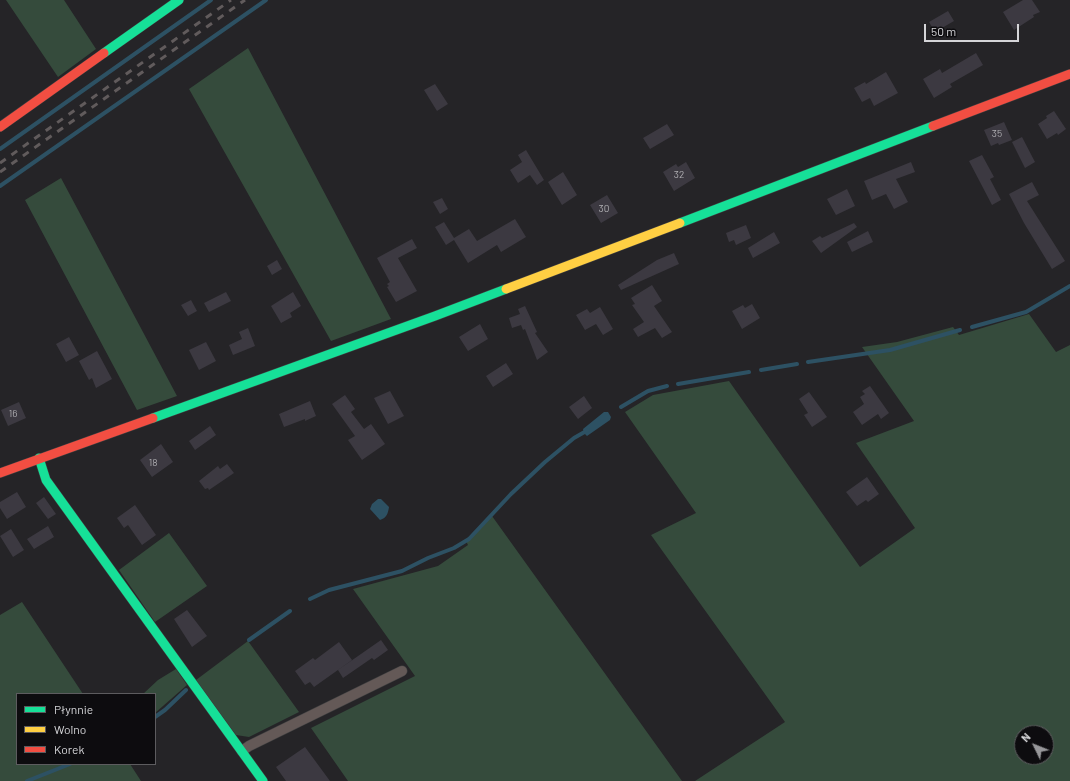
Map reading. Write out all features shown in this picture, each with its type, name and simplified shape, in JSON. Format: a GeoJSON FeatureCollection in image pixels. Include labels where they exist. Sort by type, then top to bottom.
{"type":"FeatureCollection","features":[{"type":"Feature","properties":{"kind":"street"},"geometry":{"type":"LineString","coordinates":[[0,127],[179,0]]}},
{"type":"Feature","properties":{"kind":"street"},"geometry":{"type":"LineString","coordinates":[[0,472],[435,316],[1070,74]]}},
{"type":"Feature","properties":{"kind":"street"},"geometry":{"type":"LineString","coordinates":[[39,458],[46,480],[263,781]]}},
{"type":"Feature","properties":{"kind":"street"},"geometry":{"type":"LineString","coordinates":[[242,751],[249,746],[402,671]]}},
{"type":"Feature","properties":{"kind":"green space"},"geometry":{"type":"Polygon","coordinates":[[[6,0],[64,0],[96,49],[58,77],[6,0]]]}},
{"type":"Feature","properties":{"kind":"green space"},"geometry":{"type":"Polygon","coordinates":[[[248,48],[391,319],[331,341],[189,89],[248,48]]]}},
{"type":"Feature","properties":{"kind":"green space"},"geometry":{"type":"Polygon","coordinates":[[[61,178],[177,396],[137,410],[25,200],[61,178]]]}},
{"type":"Feature","properties":{"kind":"green space"},"geometry":{"type":"Polygon","coordinates":[[[1029,314],[1056,352],[1070,345],[1070,781],[695,781],[785,722],[651,535],[696,513],[625,412],[653,395],[729,381],[860,567],[915,528],[856,443],[914,421],[862,347],[897,342],[953,327],[959,335],[1029,314]]]}},
{"type":"Feature","properties":{"kind":"green space"},"geometry":{"type":"Polygon","coordinates":[[[492,516],[682,781],[348,781],[311,728],[415,676],[353,589],[438,566],[468,545],[466,541],[492,516]]]}},
{"type":"Feature","properties":{"kind":"green space"},"geometry":{"type":"Polygon","coordinates":[[[169,533],[207,586],[155,622],[119,570],[169,533]]]}},
{"type":"Feature","properties":{"kind":"green space"},"geometry":{"type":"Polygon","coordinates":[[[22,602],[82,693],[16,693],[16,765],[131,765],[141,781],[0,781],[0,615],[22,602]]]}},
{"type":"Feature","properties":{"kind":"green space"},"geometry":{"type":"Polygon","coordinates":[[[248,641],[299,712],[249,737],[236,735],[196,680],[248,641]]]}},
{"type":"Feature","properties":{"kind":"green space"},"geometry":{"type":"Polygon","coordinates":[[[176,669],[187,685],[156,712],[156,693],[144,693],[158,680],[176,669]]]}},
{"type":"Feature","properties":{"kind":"water"},"geometry":{"type":"Polygon","coordinates":[[[604,412],[608,412],[611,417],[610,420],[587,436],[583,429],[604,412]]]}},
{"type":"Feature","properties":{"kind":"water"},"geometry":{"type":"Polygon","coordinates":[[[378,499],[381,499],[389,507],[386,517],[380,520],[370,509],[372,504],[378,499]]]}},
{"type":"Feature","properties":{"kind":"building"},"geometry":{"type":"Polygon","coordinates":[[[1023,0],[1032,0],[1040,12],[1033,15],[1034,17],[1014,30],[1003,12],[1023,0]]]}},
{"type":"Feature","properties":{"kind":"building"},"geometry":{"type":"Polygon","coordinates":[[[948,11],[954,21],[935,32],[929,22],[948,11]]]}},
{"type":"Feature","properties":{"kind":"building"},"geometry":{"type":"Polygon","coordinates":[[[976,53],[983,65],[950,84],[952,87],[934,98],[923,79],[940,69],[942,73],[976,53]]]}},
{"type":"Feature","properties":{"kind":"building"},"geometry":{"type":"Polygon","coordinates":[[[886,72],[898,93],[874,106],[870,98],[862,102],[854,88],[865,82],[866,84],[886,72]]]}},
{"type":"Feature","properties":{"kind":"building"},"geometry":{"type":"Polygon","coordinates":[[[435,84],[448,104],[437,111],[424,90],[435,84]]]}},
{"type":"Feature","properties":{"kind":"building"},"geometry":{"type":"Polygon","coordinates":[[[1054,111],[1066,129],[1058,135],[1057,133],[1047,139],[1038,124],[1054,111]]]}},
{"type":"Feature","properties":{"kind":"building"},"geometry":{"type":"Polygon","coordinates":[[[1004,122],[1012,140],[999,145],[998,143],[991,146],[984,130],[1004,122]]]}},
{"type":"Feature","properties":{"kind":"building"},"geometry":{"type":"Polygon","coordinates":[[[667,124],[674,135],[650,149],[643,138],[667,124]]]}},
{"type":"Feature","properties":{"kind":"building"},"geometry":{"type":"Polygon","coordinates":[[[1022,137],[1035,162],[1025,168],[1012,142],[1022,137]]]}},
{"type":"Feature","properties":{"kind":"building"},"geometry":{"type":"Polygon","coordinates":[[[526,150],[544,180],[537,185],[530,175],[518,183],[510,170],[522,162],[518,155],[526,150]]]}},
{"type":"Feature","properties":{"kind":"building"},"geometry":{"type":"Polygon","coordinates":[[[982,155],[994,177],[990,179],[1001,200],[992,205],[969,161],[982,155]]]}},
{"type":"Feature","properties":{"kind":"building"},"geometry":{"type":"Polygon","coordinates":[[[686,162],[695,178],[674,191],[663,172],[676,164],[678,167],[686,162]]]}},
{"type":"Feature","properties":{"kind":"building"},"geometry":{"type":"Polygon","coordinates":[[[911,162],[915,172],[896,179],[908,202],[894,209],[886,194],[872,200],[864,181],[911,162]]]}},
{"type":"Feature","properties":{"kind":"building"},"geometry":{"type":"Polygon","coordinates":[[[563,172],[577,195],[562,205],[548,182],[563,172]]]}},
{"type":"Feature","properties":{"kind":"building"},"geometry":{"type":"Polygon","coordinates":[[[1032,182],[1039,195],[1027,201],[1065,261],[1052,269],[1024,223],[1009,194],[1032,182]]]}},
{"type":"Feature","properties":{"kind":"building"},"geometry":{"type":"Polygon","coordinates":[[[847,189],[855,206],[836,215],[827,199],[847,189]]]}},
{"type":"Feature","properties":{"kind":"building"},"geometry":{"type":"Polygon","coordinates":[[[607,195],[618,213],[601,223],[590,205],[607,195]]]}},
{"type":"Feature","properties":{"kind":"building"},"geometry":{"type":"Polygon","coordinates":[[[442,198],[448,209],[440,214],[433,202],[442,198]]]}},
{"type":"Feature","properties":{"kind":"building"},"geometry":{"type":"Polygon","coordinates":[[[515,219],[526,237],[501,252],[497,245],[468,263],[454,240],[446,245],[435,227],[444,222],[454,238],[469,229],[477,241],[515,219]]]}},
{"type":"Feature","properties":{"kind":"building"},"geometry":{"type":"Polygon","coordinates":[[[854,223],[857,227],[821,253],[812,241],[820,236],[822,238],[854,223]]]}},
{"type":"Feature","properties":{"kind":"building"},"geometry":{"type":"Polygon","coordinates":[[[746,225],[751,238],[736,245],[734,240],[729,242],[726,233],[746,225]]]}},
{"type":"Feature","properties":{"kind":"building"},"geometry":{"type":"Polygon","coordinates":[[[868,231],[873,242],[852,252],[847,242],[868,231]]]}},
{"type":"Feature","properties":{"kind":"building"},"geometry":{"type":"Polygon","coordinates":[[[774,232],[780,243],[753,258],[748,248],[774,232]]]}},
{"type":"Feature","properties":{"kind":"building"},"geometry":{"type":"Polygon","coordinates":[[[412,239],[417,248],[398,258],[417,291],[396,302],[387,287],[389,286],[387,284],[390,282],[377,258],[412,239]]]}},
{"type":"Feature","properties":{"kind":"building"},"geometry":{"type":"Polygon","coordinates":[[[674,253],[679,264],[621,290],[618,285],[657,260],[674,253]]]}},
{"type":"Feature","properties":{"kind":"building"},"geometry":{"type":"Polygon","coordinates":[[[277,260],[282,269],[272,275],[267,266],[277,260]]]}},
{"type":"Feature","properties":{"kind":"building"},"geometry":{"type":"Polygon","coordinates":[[[652,285],[662,301],[654,306],[672,332],[662,338],[655,328],[638,337],[633,329],[644,322],[632,305],[635,304],[631,298],[652,285]]]}},
{"type":"Feature","properties":{"kind":"building"},"geometry":{"type":"Polygon","coordinates":[[[226,292],[231,301],[209,312],[204,303],[226,292]]]}},
{"type":"Feature","properties":{"kind":"building"},"geometry":{"type":"Polygon","coordinates":[[[293,292],[301,306],[290,313],[292,317],[281,323],[271,306],[293,292]]]}},
{"type":"Feature","properties":{"kind":"building"},"geometry":{"type":"Polygon","coordinates":[[[191,300],[197,311],[188,316],[181,305],[191,300]]]}},
{"type":"Feature","properties":{"kind":"building"},"geometry":{"type":"Polygon","coordinates":[[[752,304],[760,318],[742,329],[732,311],[743,305],[745,308],[752,304]]]}},
{"type":"Feature","properties":{"kind":"building"},"geometry":{"type":"Polygon","coordinates":[[[525,306],[537,332],[535,333],[548,352],[537,360],[525,329],[523,330],[521,325],[512,328],[509,318],[520,314],[518,309],[525,306]]]}},
{"type":"Feature","properties":{"kind":"building"},"geometry":{"type":"Polygon","coordinates":[[[600,307],[613,329],[603,335],[596,324],[585,330],[576,315],[587,309],[590,313],[600,307]]]}},
{"type":"Feature","properties":{"kind":"building"},"geometry":{"type":"Polygon","coordinates":[[[480,324],[488,339],[468,351],[459,337],[480,324]]]}},
{"type":"Feature","properties":{"kind":"building"},"geometry":{"type":"Polygon","coordinates":[[[248,328],[255,346],[233,355],[229,345],[242,339],[239,332],[248,328]]]}},
{"type":"Feature","properties":{"kind":"building"},"geometry":{"type":"Polygon","coordinates":[[[69,337],[79,355],[66,362],[56,344],[69,337]]]}},
{"type":"Feature","properties":{"kind":"building"},"geometry":{"type":"Polygon","coordinates":[[[206,342],[216,361],[199,370],[189,350],[206,342]]]}},
{"type":"Feature","properties":{"kind":"building"},"geometry":{"type":"Polygon","coordinates":[[[97,351],[112,379],[96,388],[92,378],[89,380],[79,361],[97,351]]]}},
{"type":"Feature","properties":{"kind":"building"},"geometry":{"type":"Polygon","coordinates":[[[506,363],[513,374],[493,387],[486,376],[506,363]]]}},
{"type":"Feature","properties":{"kind":"building"},"geometry":{"type":"Polygon","coordinates":[[[870,386],[889,413],[881,419],[878,414],[862,425],[853,412],[864,404],[860,397],[865,394],[862,391],[870,386]]]}},
{"type":"Feature","properties":{"kind":"building"},"geometry":{"type":"Polygon","coordinates":[[[390,391],[404,416],[388,424],[374,398],[390,391]]]}},
{"type":"Feature","properties":{"kind":"building"},"geometry":{"type":"Polygon","coordinates":[[[809,392],[827,417],[812,427],[804,415],[808,413],[799,399],[809,392]]]}},
{"type":"Feature","properties":{"kind":"building"},"geometry":{"type":"Polygon","coordinates":[[[345,395],[355,409],[351,412],[364,429],[371,424],[385,444],[362,460],[348,440],[355,436],[332,404],[345,395]]]}},
{"type":"Feature","properties":{"kind":"building"},"geometry":{"type":"Polygon","coordinates":[[[584,396],[592,408],[578,419],[569,407],[584,396]]]}},
{"type":"Feature","properties":{"kind":"building"},"geometry":{"type":"Polygon","coordinates":[[[310,401],[316,416],[284,427],[279,414],[310,401]]]}},
{"type":"Feature","properties":{"kind":"building"},"geometry":{"type":"Polygon","coordinates":[[[19,402],[26,418],[8,426],[1,410],[19,402]]]}},
{"type":"Feature","properties":{"kind":"building"},"geometry":{"type":"Polygon","coordinates":[[[210,426],[216,435],[195,450],[189,441],[210,426]]]}},
{"type":"Feature","properties":{"kind":"building"},"geometry":{"type":"Polygon","coordinates":[[[161,444],[173,462],[152,477],[140,460],[161,444]]]}},
{"type":"Feature","properties":{"kind":"building"},"geometry":{"type":"Polygon","coordinates":[[[227,464],[234,473],[209,490],[208,488],[205,489],[199,481],[218,466],[220,469],[227,464]]]}},
{"type":"Feature","properties":{"kind":"building"},"geometry":{"type":"Polygon","coordinates":[[[867,477],[879,494],[868,502],[866,500],[857,506],[846,492],[867,477]]]}},
{"type":"Feature","properties":{"kind":"building"},"geometry":{"type":"Polygon","coordinates":[[[17,492],[26,507],[7,519],[0,508],[0,502],[17,492]]]}},
{"type":"Feature","properties":{"kind":"building"},"geometry":{"type":"Polygon","coordinates":[[[44,497],[56,514],[48,519],[36,503],[44,497]]]}},
{"type":"Feature","properties":{"kind":"building"},"geometry":{"type":"Polygon","coordinates":[[[135,505],[156,535],[142,545],[128,525],[124,528],[117,518],[135,505]]]}},
{"type":"Feature","properties":{"kind":"building"},"geometry":{"type":"Polygon","coordinates":[[[48,526],[54,537],[34,549],[27,539],[48,526]]]}},
{"type":"Feature","properties":{"kind":"building"},"geometry":{"type":"Polygon","coordinates":[[[11,529],[24,550],[13,557],[0,536],[11,529]]]}},
{"type":"Feature","properties":{"kind":"building"},"geometry":{"type":"Polygon","coordinates":[[[187,610],[207,636],[192,647],[174,619],[187,610]]]}},
{"type":"Feature","properties":{"kind":"building"},"geometry":{"type":"Polygon","coordinates":[[[381,640],[388,650],[374,660],[372,658],[343,678],[338,670],[381,640]]]}},
{"type":"Feature","properties":{"kind":"building"},"geometry":{"type":"Polygon","coordinates":[[[339,642],[352,660],[314,687],[310,682],[305,685],[295,671],[313,658],[315,660],[339,642]]]}},
{"type":"Feature","properties":{"kind":"building"},"geometry":{"type":"Polygon","coordinates":[[[305,747],[330,781],[286,781],[276,767],[305,747]]]}},
{"type":"Feature","properties":{"kind":"waterway"},"geometry":{"type":"LineString","coordinates":[[0,149],[211,0]]}},
{"type":"Feature","properties":{"kind":"waterway"},"geometry":{"type":"LineString","coordinates":[[0,186],[266,0]]}},
{"type":"Feature","properties":{"kind":"waterway"},"geometry":{"type":"LineString","coordinates":[[972,327],[1026,312],[1070,286]]}},
{"type":"Feature","properties":{"kind":"waterway"},"geometry":{"type":"LineString","coordinates":[[808,362],[890,350],[960,330]]}},
{"type":"Feature","properties":{"kind":"waterway"},"geometry":{"type":"LineString","coordinates":[[761,370],[797,364]]}},
{"type":"Feature","properties":{"kind":"waterway"},"geometry":{"type":"LineString","coordinates":[[678,384],[749,372]]}},
{"type":"Feature","properties":{"kind":"waterway"},"geometry":{"type":"LineString","coordinates":[[621,407],[648,391],[667,386]]}},
{"type":"Feature","properties":{"kind":"waterway"},"geometry":{"type":"LineString","coordinates":[[310,599],[329,590],[402,571],[428,558],[454,548],[469,539],[511,494],[545,462],[574,438],[588,430]]}},
{"type":"Feature","properties":{"kind":"waterway"},"geometry":{"type":"LineString","coordinates":[[249,640],[290,611]]}},
{"type":"Feature","properties":{"kind":"waterway"},"geometry":{"type":"LineString","coordinates":[[156,716],[186,690]]}},
{"type":"Feature","properties":{"kind":"waterway"},"geometry":{"type":"LineString","coordinates":[[27,781],[67,765]]}},
{"type":"Feature","properties":{"kind":"railway"},"geometry":{"type":"LineString","coordinates":[[0,163],[231,0]]}},
{"type":"Feature","properties":{"kind":"railway"},"geometry":{"type":"LineString","coordinates":[[0,172],[245,0]]}},
{"type":"Feature","properties":{"kind":"traffic: fast"},"geometry":{"type":"LineString","coordinates":[[104,53],[179,0]]}},
{"type":"Feature","properties":{"kind":"traffic: fast"},"geometry":{"type":"LineString","coordinates":[[680,223],[933,126]]}},
{"type":"Feature","properties":{"kind":"traffic: fast"},"geometry":{"type":"LineString","coordinates":[[153,418],[506,289]]}},
{"type":"Feature","properties":{"kind":"traffic: fast"},"geometry":{"type":"LineString","coordinates":[[39,458],[46,480],[263,781]]}},
{"type":"Feature","properties":{"kind":"traffic: slow"},"geometry":{"type":"LineString","coordinates":[[506,289],[680,223]]}},
{"type":"Feature","properties":{"kind":"traffic: jam"},"geometry":{"type":"LineString","coordinates":[[0,127],[104,53]]}},
{"type":"Feature","properties":{"kind":"traffic: jam"},"geometry":{"type":"LineString","coordinates":[[933,126],[1070,74]]}},
{"type":"Feature","properties":{"kind":"traffic: jam"},"geometry":{"type":"LineString","coordinates":[[0,473],[153,418]]}}]}
